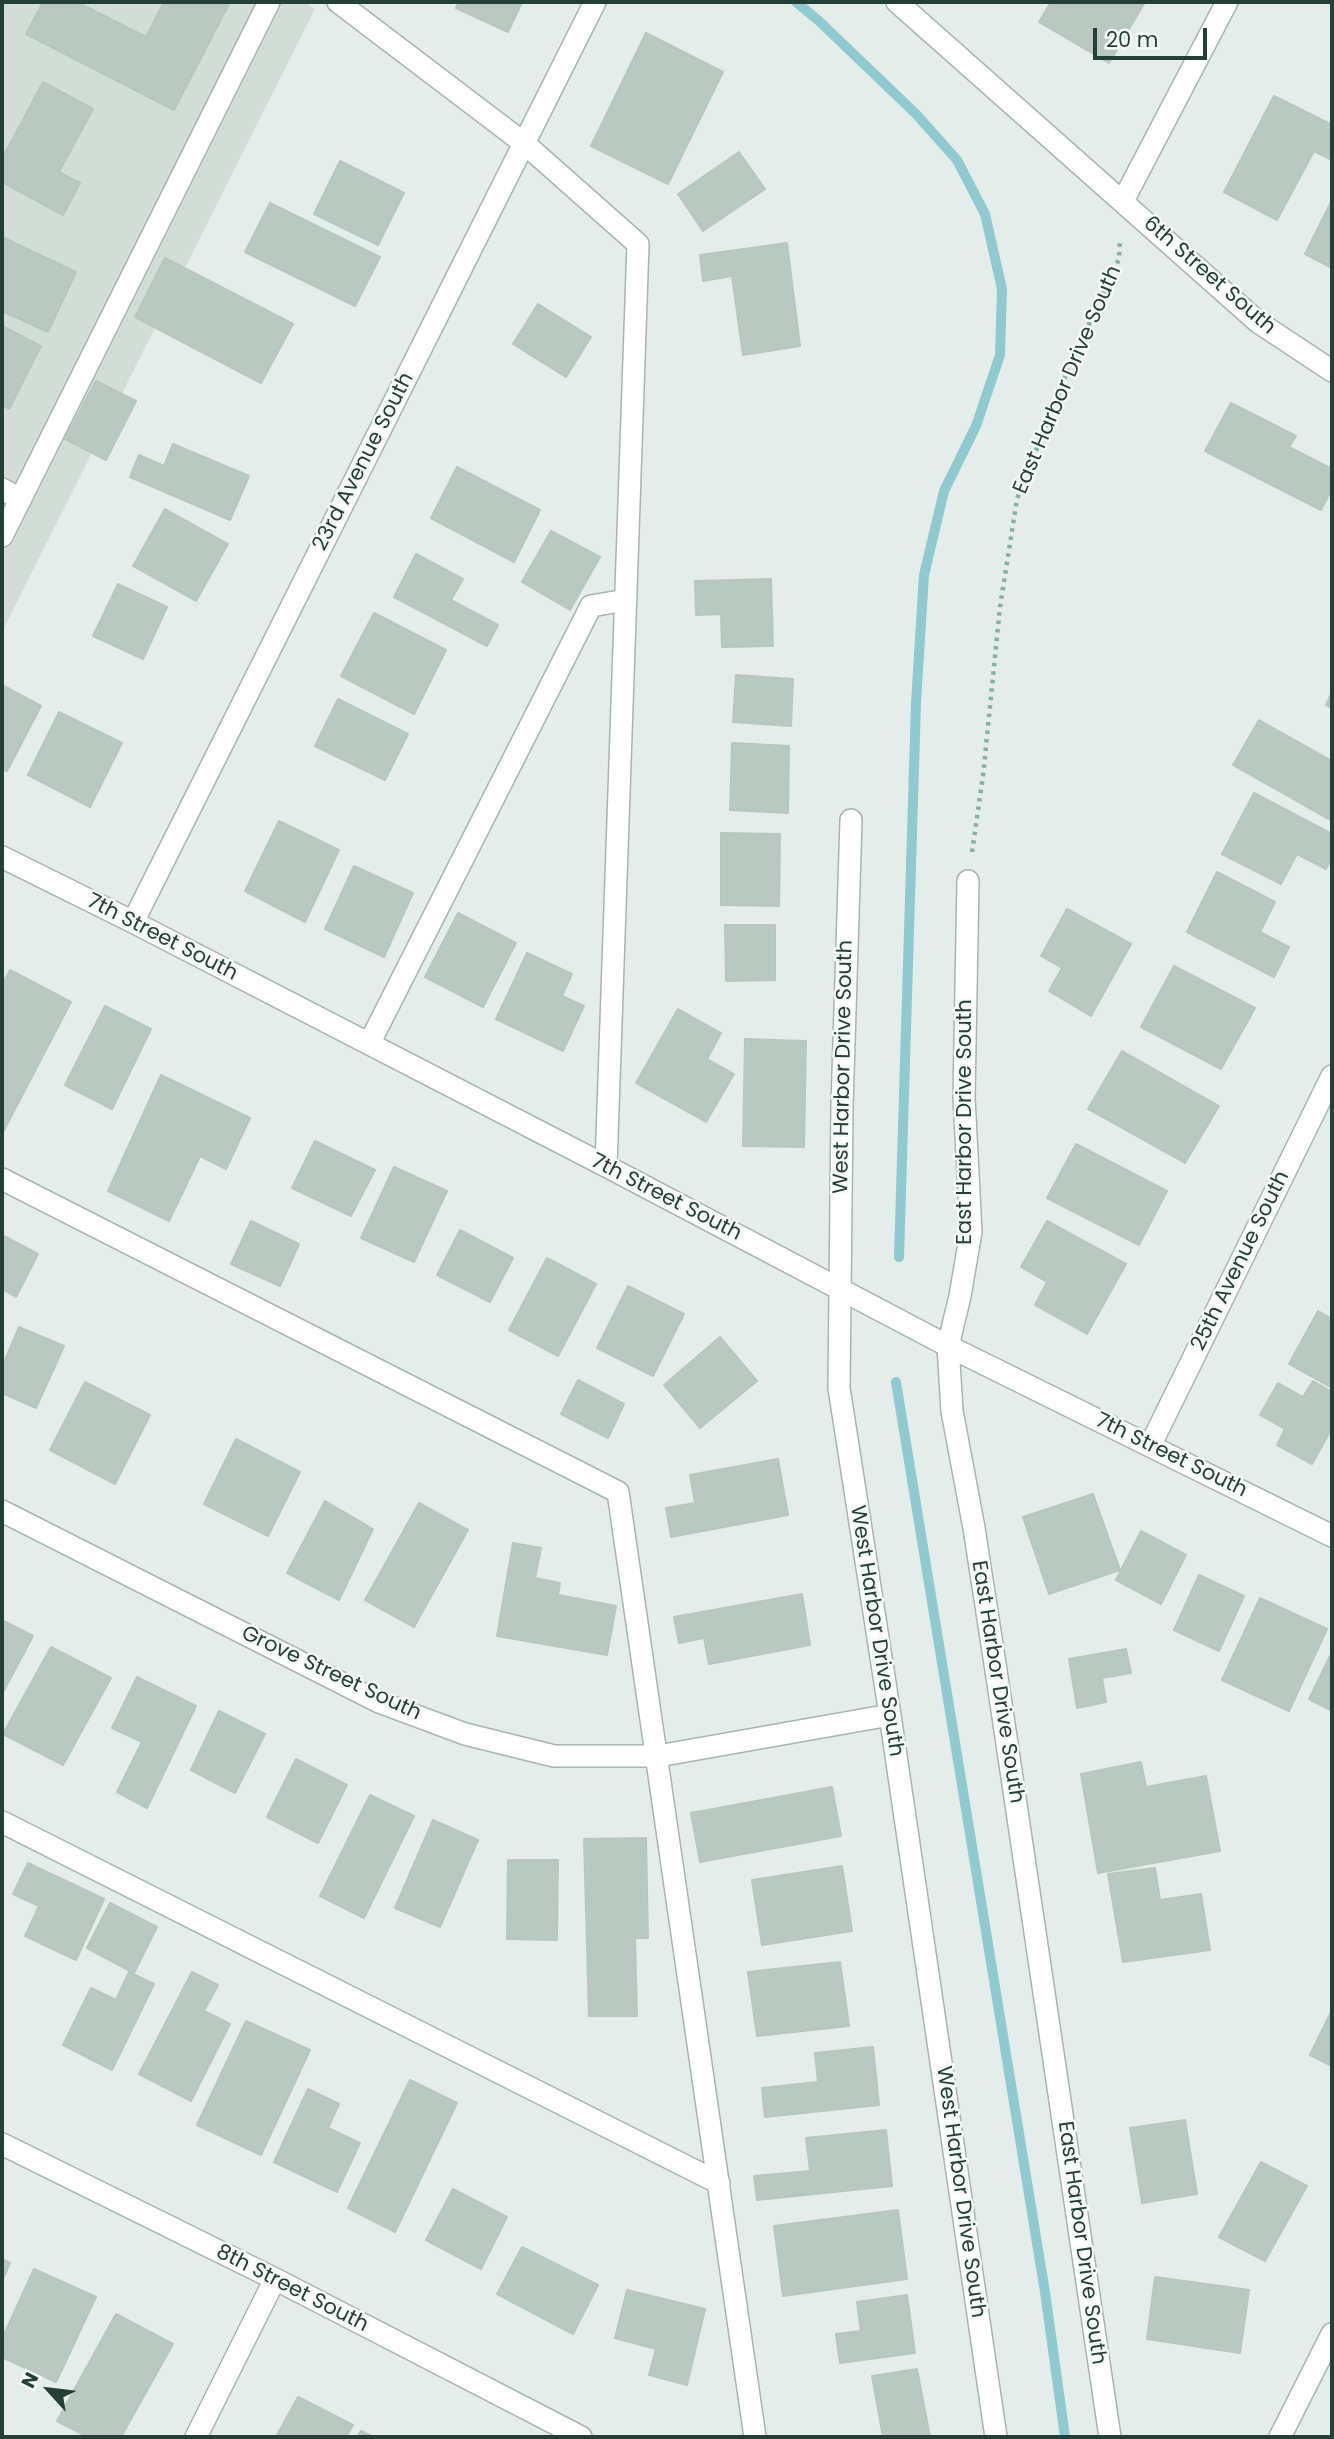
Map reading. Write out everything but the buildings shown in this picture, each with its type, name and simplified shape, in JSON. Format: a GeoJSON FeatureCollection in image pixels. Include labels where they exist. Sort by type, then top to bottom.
{"type":"FeatureCollection","features":[{"type":"Feature","properties":{"kind":"street"},"geometry":{"type":"LineString","coordinates":[[2,536],[11,494],[269,2]]}},
{"type":"Feature","properties":{"kind":"street"},"geometry":{"type":"LineString","coordinates":[[338,2],[525,144],[638,244],[606,1166]]}},
{"type":"Feature","properties":{"kind":"street","name":"23rd Avenue South"},"geometry":{"type":"LineString","coordinates":[[133,922],[595,2]]}},
{"type":"Feature","properties":{"kind":"street"},"geometry":{"type":"LineString","coordinates":[[897,2],[1123,201],[1227,2]]}},
{"type":"Feature","properties":{"kind":"street","name":"6th Street South"},"geometry":{"type":"LineString","coordinates":[[1123,201],[1258,322],[1332,371]]}},
{"type":"Feature","properties":{"kind":"street"},"geometry":{"type":"LineString","coordinates":[[369,1044],[591,606],[626,600]]}},
{"type":"Feature","properties":{"kind":"street","name":"West Harbor Drive South"},"geometry":{"type":"LineString","coordinates":[[851,820],[842,1106],[839,1388],[996,2437]]}},
{"type":"Feature","properties":{"kind":"street","name":"7th Street South"},"geometry":{"type":"LineString","coordinates":[[2,857],[606,1166],[948,1346],[1332,1536]]}},
{"type":"Feature","properties":{"kind":"street","name":"East Harbor Drive South"},"geometry":{"type":"LineString","coordinates":[[968,881],[964,1097],[971,1232],[948,1346],[952,1411],[974,1528],[999,1690],[1110,2437]]}},
{"type":"Feature","properties":{"kind":"street","name":"25th Avenue South"},"geometry":{"type":"LineString","coordinates":[[1150,1446],[1332,1076]]}},
{"type":"Feature","properties":{"kind":"street"},"geometry":{"type":"LineString","coordinates":[[2,1179],[618,1492],[755,2437]]}},
{"type":"Feature","properties":{"kind":"street","name":"Grove Street South"},"geometry":{"type":"LineString","coordinates":[[2,1511],[379,1702],[465,1734],[554,1756],[658,1756],[890,1715]]}},
{"type":"Feature","properties":{"kind":"street"},"geometry":{"type":"LineString","coordinates":[[2,1822],[719,2183]]}},
{"type":"Feature","properties":{"kind":"street","name":"8th Street South"},"geometry":{"type":"LineString","coordinates":[[2,2144],[275,2279],[581,2437]]}},
{"type":"Feature","properties":{"kind":"street"},"geometry":{"type":"LineString","coordinates":[[196,2437],[275,2279]]}},
{"type":"Feature","properties":{"kind":"street"},"geometry":{"type":"LineString","coordinates":[[1280,2437],[1332,2334]]}},
{"type":"Feature","properties":{"kind":"path","name":"East Harbor Drive South"},"geometry":{"type":"LineString","coordinates":[[968,881],[983,776],[1000,607],[1017,499],[1067,372],[1119,259],[1123,201]]}},
{"type":"Feature","properties":{"kind":"shaded area"},"geometry":{"type":"Polygon","coordinates":[[[2,2],[305,2],[315,9],[2,632],[2,2]]]}},
{"type":"Feature","properties":{"kind":"waterway"},"geometry":{"type":"LineString","coordinates":[[796,2],[916,114],[957,160],[985,214],[1002,289],[1000,355],[976,426],[944,491],[924,575],[916,703],[899,1257]]}},
{"type":"Feature","properties":{"kind":"waterway"},"geometry":{"type":"LineString","coordinates":[[896,1382],[1045,2292],[1065,2437]]}}]}
